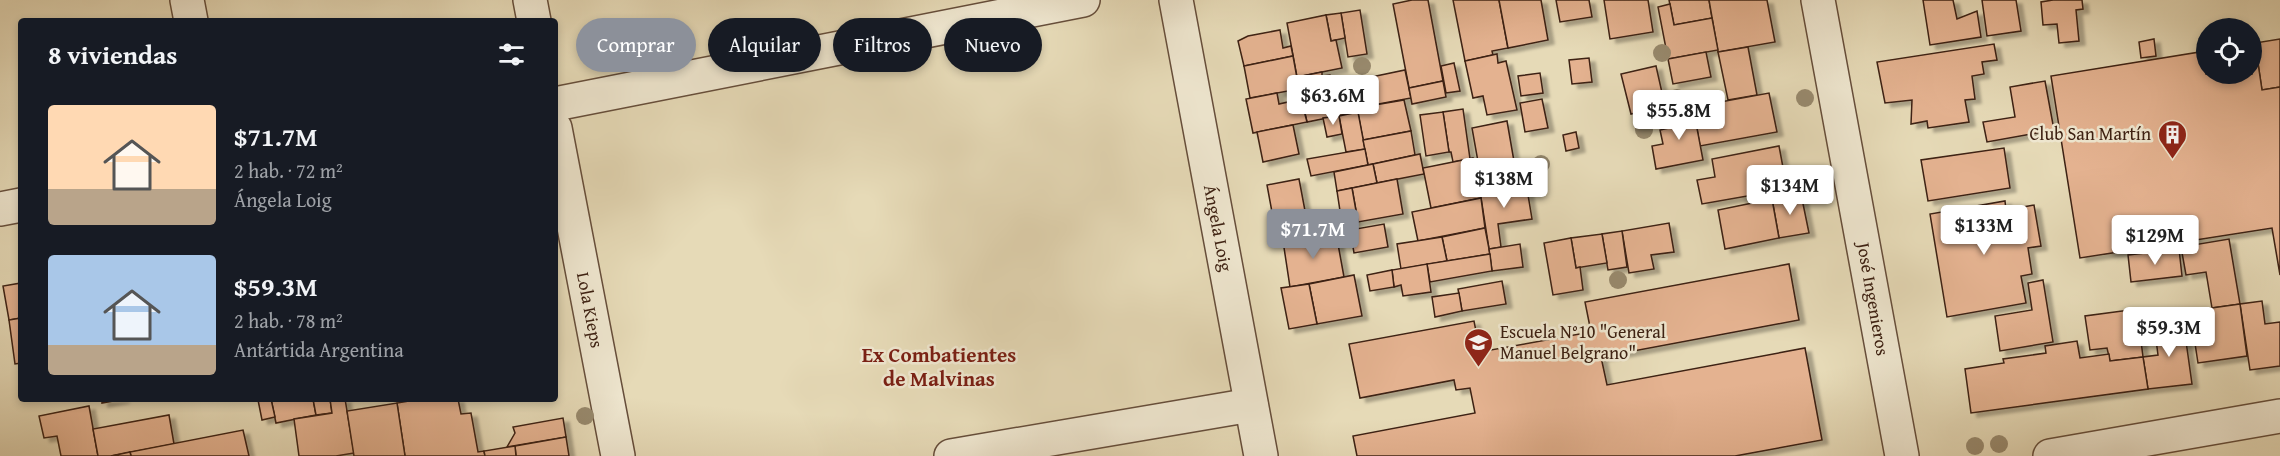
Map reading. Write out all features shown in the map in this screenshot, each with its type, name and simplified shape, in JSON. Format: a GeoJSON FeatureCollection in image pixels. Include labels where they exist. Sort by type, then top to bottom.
{"type":"FeatureCollection","features":[{"type":"Feature","properties":{"kind":"street"},"geometry":{"type":"LineString","coordinates":[[187,0],[190,18]]}},
{"type":"Feature","properties":{"kind":"street"},"geometry":{"type":"LineString","coordinates":[[530,0],[533,18]]}},
{"type":"Feature","properties":{"kind":"street"},"geometry":{"type":"LineString","coordinates":[[558,103],[1083,0]]}},
{"type":"Feature","properties":{"kind":"street","name":"Ángela Loig"},"geometry":{"type":"LineString","coordinates":[[1176,0],[1261,456]]}},
{"type":"Feature","properties":{"kind":"street","name":"José Ingenieros"},"geometry":{"type":"LineString","coordinates":[[1818,0],[1902,456]]}},
{"type":"Feature","properties":{"kind":"street","name":"Lola Kieps"},"geometry":{"type":"LineString","coordinates":[[558,144],[618,456]]}},
{"type":"Feature","properties":{"kind":"street"},"geometry":{"type":"LineString","coordinates":[[0,209],[18,206]]}},
{"type":"Feature","properties":{"kind":"street"},"geometry":{"type":"LineString","coordinates":[[951,456],[1251,405]]}},
{"type":"Feature","properties":{"kind":"street"},"geometry":{"type":"LineString","coordinates":[[2050,456],[2280,416]]}},
{"type":"Feature","properties":{"kind":"building"},"geometry":{"type":"Polygon","coordinates":[[[1412,0],[1428,0],[1443,81],[1409,88],[1393,4],[1412,0]]]}},
{"type":"Feature","properties":{"kind":"building"},"geometry":{"type":"Polygon","coordinates":[[[1453,0],[1499,0],[1508,48],[1492,51],[1493,55],[1465,61],[1453,0]]]}},
{"type":"Feature","properties":{"kind":"building"},"geometry":{"type":"Polygon","coordinates":[[[1499,0],[1541,0],[1548,40],[1508,48],[1499,0]]]}},
{"type":"Feature","properties":{"kind":"building"},"geometry":{"type":"Polygon","coordinates":[[[1556,0],[1589,0],[1592,17],[1560,22],[1556,0]]]}},
{"type":"Feature","properties":{"kind":"building"},"geometry":{"type":"Polygon","coordinates":[[[1604,0],[1648,0],[1653,32],[1610,39],[1604,0]]]}},
{"type":"Feature","properties":{"kind":"building"},"geometry":{"type":"Polygon","coordinates":[[[1669,0],[1709,0],[1712,18],[1674,25],[1669,0]]]}},
{"type":"Feature","properties":{"kind":"building"},"geometry":{"type":"Polygon","coordinates":[[[1709,0],[1767,0],[1775,42],[1718,52],[1709,0]]]}},
{"type":"Feature","properties":{"kind":"building"},"geometry":{"type":"Polygon","coordinates":[[[1923,0],[1953,0],[1957,19],[1977,11],[1981,37],[1930,45],[1923,0]]]}},
{"type":"Feature","properties":{"kind":"building"},"geometry":{"type":"Polygon","coordinates":[[[1982,0],[2016,0],[2021,31],[1987,36],[1982,0]]]}},
{"type":"Feature","properties":{"kind":"building"},"geometry":{"type":"Polygon","coordinates":[[[2082,0],[2083,9],[2076,10],[2079,41],[2059,43],[2057,24],[2043,25],[2041,2],[2082,0]]]}},
{"type":"Feature","properties":{"kind":"building"},"geometry":{"type":"Polygon","coordinates":[[[1670,4],[1674,25],[1712,18],[1718,50],[1668,59],[1658,7],[1670,4]]]}},
{"type":"Feature","properties":{"kind":"building"},"geometry":{"type":"Polygon","coordinates":[[[1360,10],[1367,54],[1348,57],[1341,13],[1360,10]]]}},
{"type":"Feature","properties":{"kind":"building"},"geometry":{"type":"Polygon","coordinates":[[[1341,13],[1345,38],[1331,41],[1326,15],[1341,13]]]}},
{"type":"Feature","properties":{"kind":"building"},"geometry":{"type":"Polygon","coordinates":[[[1326,15],[1331,41],[1336,40],[1342,68],[1297,77],[1287,23],[1326,15]]]}},
{"type":"Feature","properties":{"kind":"building"},"geometry":{"type":"Polygon","coordinates":[[[1280,30],[1283,48],[1291,46],[1293,56],[1244,66],[1238,41],[1248,36],[1280,30]]]}},
{"type":"Feature","properties":{"kind":"building"},"geometry":{"type":"Polygon","coordinates":[[[2154,39],[2156,56],[2141,58],[2139,42],[2154,39]]]}},
{"type":"Feature","properties":{"kind":"building"},"geometry":{"type":"Polygon","coordinates":[[[2280,39],[2280,87],[2262,90],[2262,42],[2280,39]]]}},
{"type":"Feature","properties":{"kind":"building"},"geometry":{"type":"Polygon","coordinates":[[[1994,44],[1997,60],[1982,62],[1984,74],[1972,76],[1975,99],[1965,100],[1969,122],[1928,128],[1927,121],[1911,124],[1912,100],[1885,103],[1877,62],[1994,44]]]}},
{"type":"Feature","properties":{"kind":"building"},"geometry":{"type":"Polygon","coordinates":[[[1748,47],[1757,95],[1728,100],[1718,52],[1748,47]]]}},
{"type":"Feature","properties":{"kind":"building"},"geometry":{"type":"Polygon","coordinates":[[[1706,52],[1711,77],[1673,84],[1668,59],[1706,52]]]}},
{"type":"Feature","properties":{"kind":"building","name":"Club San Martín"},"geometry":{"type":"Polygon","coordinates":[[[2196,53],[2196,84],[2261,84],[2262,90],[2280,87],[2280,275],[2272,228],[2080,258],[2051,76],[2196,53]]]}},
{"type":"Feature","properties":{"kind":"building"},"geometry":{"type":"Polygon","coordinates":[[[1497,54],[1498,63],[1506,61],[1517,110],[1487,115],[1483,96],[1473,98],[1465,61],[1497,54]]]}},
{"type":"Feature","properties":{"kind":"building"},"geometry":{"type":"Polygon","coordinates":[[[1293,56],[1299,89],[1250,98],[1244,66],[1293,56]]]}},
{"type":"Feature","properties":{"kind":"building"},"geometry":{"type":"Polygon","coordinates":[[[1589,58],[1592,82],[1572,84],[1569,60],[1589,58]]]}},
{"type":"Feature","properties":{"kind":"building"},"geometry":{"type":"Polygon","coordinates":[[[1454,63],[1460,91],[1446,93],[1441,66],[1454,63]]]}},
{"type":"Feature","properties":{"kind":"building"},"geometry":{"type":"Polygon","coordinates":[[[1656,66],[1665,106],[1631,114],[1621,74],[1656,66]]]}},
{"type":"Feature","properties":{"kind":"building"},"geometry":{"type":"Polygon","coordinates":[[[1405,70],[1411,98],[1357,108],[1352,81],[1405,70]]]}},
{"type":"Feature","properties":{"kind":"building"},"geometry":{"type":"Polygon","coordinates":[[[1322,72],[1322,76],[1330,75],[1332,85],[1325,86],[1332,117],[1307,122],[1297,77],[1322,72]]]}},
{"type":"Feature","properties":{"kind":"building"},"geometry":{"type":"Polygon","coordinates":[[[1540,73],[1543,93],[1521,96],[1518,76],[1540,73]]]}},
{"type":"Feature","properties":{"kind":"building"},"geometry":{"type":"Polygon","coordinates":[[[1352,81],[1358,112],[1332,117],[1325,86],[1352,81]]]}},
{"type":"Feature","properties":{"kind":"building"},"geometry":{"type":"Polygon","coordinates":[[[1443,81],[1446,97],[1412,104],[1409,88],[1443,81]]]}},
{"type":"Feature","properties":{"kind":"building"},"geometry":{"type":"Polygon","coordinates":[[[2045,81],[2054,130],[1987,142],[1983,122],[2015,117],[2010,87],[2045,81]]]}},
{"type":"Feature","properties":{"kind":"building"},"geometry":{"type":"Polygon","coordinates":[[[1277,93],[1279,104],[1301,99],[1307,122],[1253,133],[1246,99],[1277,93]]]}},
{"type":"Feature","properties":{"kind":"building"},"geometry":{"type":"Polygon","coordinates":[[[1769,93],[1777,132],[1700,146],[1693,107],[1769,93]]]}},
{"type":"Feature","properties":{"kind":"building"},"geometry":{"type":"Polygon","coordinates":[[[1542,99],[1548,128],[1525,132],[1520,103],[1542,99]]]}},
{"type":"Feature","properties":{"kind":"building"},"geometry":{"type":"Polygon","coordinates":[[[1404,100],[1411,131],[1363,140],[1357,108],[1404,100]]]}},
{"type":"Feature","properties":{"kind":"building"},"geometry":{"type":"Polygon","coordinates":[[[1693,107],[1703,160],[1656,169],[1652,146],[1663,144],[1660,130],[1674,127],[1671,111],[1693,107]]]}},
{"type":"Feature","properties":{"kind":"building"},"geometry":{"type":"Polygon","coordinates":[[[1463,109],[1470,159],[1453,162],[1451,152],[1449,152],[1443,112],[1463,109]]]}},
{"type":"Feature","properties":{"kind":"building"},"geometry":{"type":"Polygon","coordinates":[[[1358,112],[1365,149],[1346,152],[1339,116],[1358,112]]]}},
{"type":"Feature","properties":{"kind":"building"},"geometry":{"type":"Polygon","coordinates":[[[1443,112],[1449,152],[1426,156],[1420,115],[1443,112]]]}},
{"type":"Feature","properties":{"kind":"building"},"geometry":{"type":"Polygon","coordinates":[[[1339,116],[1342,134],[1327,137],[1323,118],[1339,116]]]}},
{"type":"Feature","properties":{"kind":"building"},"geometry":{"type":"Polygon","coordinates":[[[1507,121],[1515,167],[1480,173],[1472,128],[1507,121]]]}},
{"type":"Feature","properties":{"kind":"building"},"geometry":{"type":"Polygon","coordinates":[[[1293,125],[1299,154],[1263,162],[1257,132],[1293,125]]]}},
{"type":"Feature","properties":{"kind":"building"},"geometry":{"type":"Polygon","coordinates":[[[1411,131],[1415,155],[1368,165],[1363,140],[1411,131]]]}},
{"type":"Feature","properties":{"kind":"building"},"geometry":{"type":"Polygon","coordinates":[[[1576,132],[1579,148],[1566,151],[1563,135],[1576,132]]]}},
{"type":"Feature","properties":{"kind":"building"},"geometry":{"type":"Polygon","coordinates":[[[1779,146],[1787,189],[1702,204],[1697,180],[1715,177],[1712,159],[1779,146]]]}},
{"type":"Feature","properties":{"kind":"building"},"geometry":{"type":"Polygon","coordinates":[[[2004,148],[2010,188],[1928,201],[1921,160],[2004,148]]]}},
{"type":"Feature","properties":{"kind":"building"},"geometry":{"type":"Polygon","coordinates":[[[1365,149],[1368,165],[1311,176],[1307,159],[1365,149]]]}},
{"type":"Feature","properties":{"kind":"building"},"geometry":{"type":"Polygon","coordinates":[[[1420,154],[1424,174],[1377,183],[1373,164],[1420,154]]]}},
{"type":"Feature","properties":{"kind":"building"},"geometry":{"type":"Polygon","coordinates":[[[1473,158],[1481,198],[1431,208],[1423,168],[1473,158]]]}},
{"type":"Feature","properties":{"kind":"building"},"geometry":{"type":"Polygon","coordinates":[[[1373,164],[1377,183],[1337,191],[1334,172],[1373,164]]]}},
{"type":"Feature","properties":{"kind":"building"},"geometry":{"type":"Polygon","coordinates":[[[1299,179],[1306,216],[1274,223],[1267,185],[1299,179]]]}},
{"type":"Feature","properties":{"kind":"building"},"geometry":{"type":"Polygon","coordinates":[[[1397,179],[1403,214],[1358,222],[1352,188],[1397,179]]]}},
{"type":"Feature","properties":{"kind":"building"},"geometry":{"type":"Polygon","coordinates":[[[1526,183],[1532,219],[1498,224],[1501,247],[1489,249],[1480,191],[1526,183]]]}},
{"type":"Feature","properties":{"kind":"building"},"geometry":{"type":"Polygon","coordinates":[[[1352,188],[1358,222],[1342,224],[1337,191],[1352,188]]]}},
{"type":"Feature","properties":{"kind":"building"},"geometry":{"type":"Polygon","coordinates":[[[1801,194],[1809,233],[1779,238],[1772,199],[1801,194]]]}},
{"type":"Feature","properties":{"kind":"building"},"geometry":{"type":"Polygon","coordinates":[[[1481,198],[1485,228],[1418,241],[1412,212],[1481,198]]]}},
{"type":"Feature","properties":{"kind":"building"},"geometry":{"type":"Polygon","coordinates":[[[1772,199],[1779,238],[1725,249],[1718,210],[1772,199]]]}},
{"type":"Feature","properties":{"kind":"building"},"geometry":{"type":"Polygon","coordinates":[[[2005,201],[2006,210],[2034,205],[2041,246],[2028,248],[2032,274],[2021,276],[2026,303],[1947,317],[1930,214],[2005,201]]]}},
{"type":"Feature","properties":{"kind":"building"},"geometry":{"type":"Polygon","coordinates":[[[1669,223],[1674,252],[1651,255],[1654,269],[1629,273],[1622,231],[1669,223]]]}},
{"type":"Feature","properties":{"kind":"building"},"geometry":{"type":"Polygon","coordinates":[[[1384,224],[1388,247],[1354,253],[1350,230],[1384,224]]]}},
{"type":"Feature","properties":{"kind":"building"},"geometry":{"type":"Polygon","coordinates":[[[1485,228],[1490,254],[1447,261],[1442,237],[1485,228]]]}},
{"type":"Feature","properties":{"kind":"building"},"geometry":{"type":"Polygon","coordinates":[[[1622,231],[1627,267],[1608,270],[1602,234],[1622,231]]]}},
{"type":"Feature","properties":{"kind":"building"},"geometry":{"type":"Polygon","coordinates":[[[1336,233],[1344,277],[1290,287],[1283,241],[1336,233]]]}},
{"type":"Feature","properties":{"kind":"building"},"geometry":{"type":"Polygon","coordinates":[[[1602,234],[1607,263],[1576,268],[1571,238],[1602,234]]]}},
{"type":"Feature","properties":{"kind":"building"},"geometry":{"type":"Polygon","coordinates":[[[1442,237],[1447,261],[1401,269],[1397,244],[1442,237]]]}},
{"type":"Feature","properties":{"kind":"building"},"geometry":{"type":"Polygon","coordinates":[[[1571,238],[1576,268],[1580,267],[1583,290],[1553,295],[1544,243],[1571,238]]]}},
{"type":"Feature","properties":{"kind":"building"},"geometry":{"type":"Polygon","coordinates":[[[2229,239],[2240,304],[2212,308],[2206,272],[2186,275],[2181,247],[2229,239]]]}},
{"type":"Feature","properties":{"kind":"building"},"geometry":{"type":"Polygon","coordinates":[[[1520,244],[1523,267],[1492,271],[1489,249],[1520,244]]]}},
{"type":"Feature","properties":{"kind":"building"},"geometry":{"type":"Polygon","coordinates":[[[2179,249],[2182,276],[2131,282],[2128,255],[2179,249]]]}},
{"type":"Feature","properties":{"kind":"building"},"geometry":{"type":"Polygon","coordinates":[[[1490,254],[1492,271],[1430,282],[1427,264],[1490,254]]]}},
{"type":"Feature","properties":{"kind":"building"},"geometry":{"type":"Polygon","coordinates":[[[1427,264],[1431,292],[1403,296],[1401,285],[1394,287],[1392,270],[1427,264]]]}},
{"type":"Feature","properties":{"kind":"building","name":"Escuela N°10 \"General Manuel Belgrano\""},"geometry":{"type":"Polygon","coordinates":[[[1789,264],[1799,320],[1601,357],[1607,385],[1805,348],[1822,440],[1735,456],[1357,456],[1353,436],[1475,413],[1470,388],[1456,390],[1454,380],[1360,398],[1349,344],[1474,321],[1480,352],[1591,332],[1585,302],[1789,264]]]}},
{"type":"Feature","properties":{"kind":"building"},"geometry":{"type":"Polygon","coordinates":[[[1392,270],[1394,287],[1370,291],[1367,275],[1392,270]]]}},
{"type":"Feature","properties":{"kind":"building"},"geometry":{"type":"Polygon","coordinates":[[[1354,275],[1362,316],[1317,324],[1309,284],[1354,275]]]}},
{"type":"Feature","properties":{"kind":"building"},"geometry":{"type":"Polygon","coordinates":[[[2043,280],[2053,342],[2000,351],[1995,316],[2032,310],[2028,283],[2043,280]]]}},
{"type":"Feature","properties":{"kind":"building"},"geometry":{"type":"Polygon","coordinates":[[[1502,281],[1506,304],[1462,311],[1458,289],[1502,281]]]}},
{"type":"Feature","properties":{"kind":"building"},"geometry":{"type":"Polygon","coordinates":[[[18,284],[18,318],[9,320],[3,286],[18,284]]]}},
{"type":"Feature","properties":{"kind":"building"},"geometry":{"type":"Polygon","coordinates":[[[1309,284],[1317,324],[1289,329],[1281,288],[1309,284]]]}},
{"type":"Feature","properties":{"kind":"building"},"geometry":{"type":"Polygon","coordinates":[[[1459,293],[1462,311],[1435,317],[1432,297],[1459,293]]]}},
{"type":"Feature","properties":{"kind":"building"},"geometry":{"type":"Polygon","coordinates":[[[2262,301],[2265,324],[2280,322],[2280,366],[2250,370],[2240,304],[2262,301]]]}},
{"type":"Feature","properties":{"kind":"building"},"geometry":{"type":"Polygon","coordinates":[[[2240,304],[2247,356],[2198,363],[2190,311],[2240,304]]]}},
{"type":"Feature","properties":{"kind":"building"},"geometry":{"type":"Polygon","coordinates":[[[2137,309],[2143,357],[2110,361],[2107,348],[2090,350],[2085,316],[2137,309]]]}},
{"type":"Feature","properties":{"kind":"building"},"geometry":{"type":"Polygon","coordinates":[[[18,318],[18,364],[15,364],[9,320],[18,318]]]}},
{"type":"Feature","properties":{"kind":"building"},"geometry":{"type":"Polygon","coordinates":[[[2183,320],[2192,384],[2148,389],[2143,357],[2158,355],[2154,324],[2183,320]]]}},
{"type":"Feature","properties":{"kind":"building"},"geometry":{"type":"Polygon","coordinates":[[[2077,341],[2080,358],[2109,354],[2110,361],[2143,357],[2148,389],[1971,413],[1965,369],[2004,363],[2003,359],[2046,353],[2045,346],[2077,341]]]}},
{"type":"Feature","properties":{"kind":"building"},"geometry":{"type":"Polygon","coordinates":[[[258,402],[272,402],[275,417],[262,420],[258,402]]]}},
{"type":"Feature","properties":{"kind":"building"},"geometry":{"type":"Polygon","coordinates":[[[272,402],[314,402],[316,415],[276,423],[272,402]]]}},
{"type":"Feature","properties":{"kind":"building"},"geometry":{"type":"Polygon","coordinates":[[[314,402],[330,402],[332,413],[316,415],[314,402]]]}},
{"type":"Feature","properties":{"kind":"building"},"geometry":{"type":"Polygon","coordinates":[[[330,402],[346,402],[354,453],[336,456],[299,456],[294,419],[332,413],[330,402]]]}},
{"type":"Feature","properties":{"kind":"building"},"geometry":{"type":"Polygon","coordinates":[[[459,402],[461,414],[471,413],[478,452],[484,451],[485,456],[405,456],[397,403],[459,402]]]}},
{"type":"Feature","properties":{"kind":"building"},"geometry":{"type":"Polygon","coordinates":[[[397,403],[405,456],[354,456],[347,411],[397,403]]]}},
{"type":"Feature","properties":{"kind":"building"},"geometry":{"type":"Polygon","coordinates":[[[89,406],[98,456],[61,456],[57,436],[44,438],[39,416],[89,406]]]}},
{"type":"Feature","properties":{"kind":"building"},"geometry":{"type":"Polygon","coordinates":[[[169,415],[174,444],[111,456],[98,456],[93,429],[169,415]]]}},
{"type":"Feature","properties":{"kind":"building"},"geometry":{"type":"Polygon","coordinates":[[[563,418],[566,437],[507,447],[515,433],[513,427],[563,418]]]}},
{"type":"Feature","properties":{"kind":"building"},"geometry":{"type":"Polygon","coordinates":[[[243,430],[249,456],[131,456],[130,452],[243,430]]]}},
{"type":"Feature","properties":{"kind":"building"},"geometry":{"type":"Polygon","coordinates":[[[566,437],[569,456],[516,456],[515,446],[566,437]]]}},
{"type":"Feature","properties":{"kind":"building"},"geometry":{"type":"Polygon","coordinates":[[[515,446],[516,456],[485,456],[484,451],[515,446]]]}},
{"type":"Feature","properties":{"kind":"building"},"geometry":{"type":"Polygon","coordinates":[[[130,452],[131,456],[111,456],[130,452]]]}},
{"type":"Feature","properties":{"kind":"place","name":"Club San Martín"},"geometry":{"type":"Point","coordinates":[2172,160]}},
{"type":"Feature","properties":{"kind":"place","name":"Escuela N°10 \"General Manuel Belgrano\""},"geometry":{"type":"Point","coordinates":[1479,368]}},
{"type":"Feature","properties":{"kind":"district","name":"Ex Combatientes de Malvinas"},"geometry":{"type":"Point","coordinates":[939,367]}}]}
